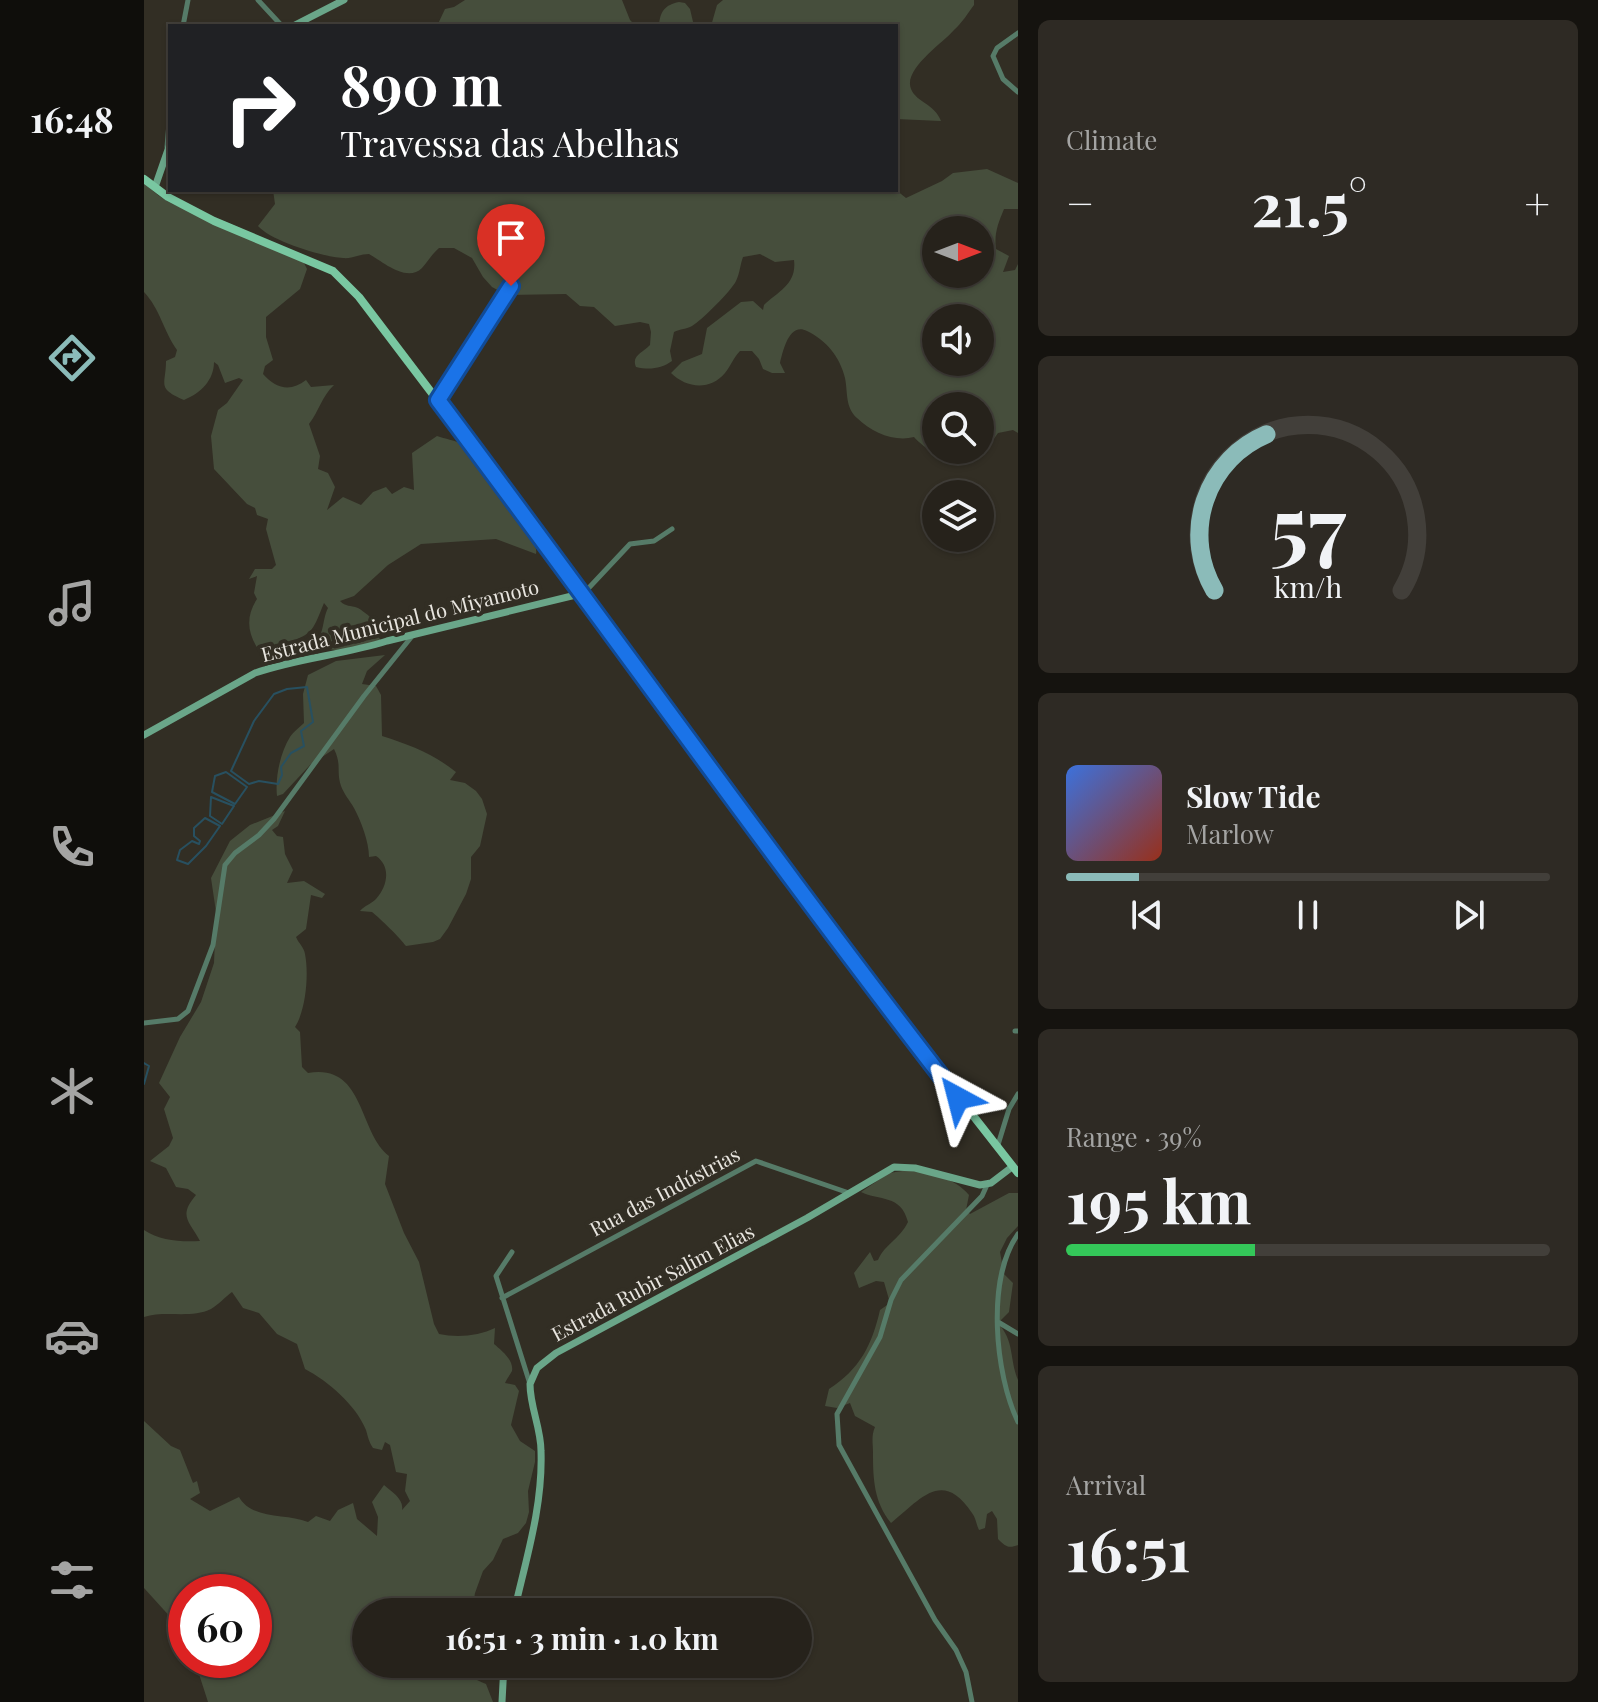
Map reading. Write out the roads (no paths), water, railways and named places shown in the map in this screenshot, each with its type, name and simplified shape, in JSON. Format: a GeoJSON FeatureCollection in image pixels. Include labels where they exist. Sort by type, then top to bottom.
{"type":"FeatureCollection","features":[{"type":"Feature","properties":{"kind":"main road"},"geometry":{"type":"LineString","coordinates":[[144,179],[168,197],[214,221],[333,271],[375,317],[584,593],[881,998],[1015,1170]]}},
{"type":"Feature","properties":{"kind":"street"},"geometry":{"type":"LineString","coordinates":[[183,24],[188,0]]}},
{"type":"Feature","properties":{"kind":"street"},"geometry":{"type":"LineString","coordinates":[[258,0],[280,24]]}},
{"type":"Feature","properties":{"kind":"street"},"geometry":{"type":"LineString","coordinates":[[297,24],[344,0]]}},
{"type":"Feature","properties":{"kind":"street"},"geometry":{"type":"LineString","coordinates":[[1018,33],[997,48],[993,56],[1003,79],[1018,92]]}},
{"type":"Feature","properties":{"kind":"street"},"geometry":{"type":"LineString","coordinates":[[155,187],[168,149]]}},
{"type":"Feature","properties":{"kind":"street"},"geometry":{"type":"LineString","coordinates":[[438,400],[511,286]]}},
{"type":"Feature","properties":{"kind":"street"},"geometry":{"type":"LineString","coordinates":[[584,593],[630,544],[654,541],[672,529]]}},
{"type":"Feature","properties":{"kind":"street","name":"Estrada Municipal do Miyamoto"},"geometry":{"type":"LineString","coordinates":[[144,735],[263,670],[358,650],[584,593]]}},
{"type":"Feature","properties":{"kind":"street"},"geometry":{"type":"LineString","coordinates":[[144,1023],[178,1019],[188,1011],[213,945],[225,865],[274,819],[364,696],[414,635]]}},
{"type":"Feature","properties":{"kind":"street"},"geometry":{"type":"LineString","coordinates":[[997,1149],[1009,1109],[1018,1094]]}},
{"type":"Feature","properties":{"kind":"street","name":"Rua das Indústrias"},"geometry":{"type":"LineString","coordinates":[[502,1298],[756,1161],[850,1193]]}},
{"type":"Feature","properties":{"kind":"street","name":"Estrada Rubir Salim Elias"},"geometry":{"type":"LineString","coordinates":[[530,1384],[537,1368],[556,1353],[900,1166],[987,1185]]}},
{"type":"Feature","properties":{"kind":"street"},"geometry":{"type":"LineString","coordinates":[[972,1702],[966,1672],[956,1650],[935,1620],[839,1445],[837,1414],[880,1337],[891,1300],[901,1280],[982,1196],[987,1185],[1015,1170]]}},
{"type":"Feature","properties":{"kind":"street"},"geometry":{"type":"LineString","coordinates":[[1018,1234],[1004,1263],[998,1322],[1006,1391],[1018,1422]]}},
{"type":"Feature","properties":{"kind":"street"},"geometry":{"type":"LineString","coordinates":[[512,1252],[496,1276],[530,1384],[542,1464],[532,1539],[517,1598]]}},
{"type":"Feature","properties":{"kind":"street"},"geometry":{"type":"LineString","coordinates":[[998,1322],[1018,1334]]}},
{"type":"Feature","properties":{"kind":"street"},"geometry":{"type":"LineString","coordinates":[[502,1702],[503,1678]]}},
{"type":"Feature","properties":{"kind":"waterway"},"geometry":{"type":"LineString","coordinates":[[307,687],[313,722],[301,731],[304,746],[291,753],[281,767],[278,784],[259,781],[249,784],[231,771],[254,721],[274,694],[307,687]]}},
{"type":"Feature","properties":{"kind":"waterway"},"geometry":{"type":"LineString","coordinates":[[226,772],[247,787],[235,804],[212,792],[215,776],[226,772]]}},
{"type":"Feature","properties":{"kind":"waterway"},"geometry":{"type":"LineString","coordinates":[[211,797],[234,806],[222,824],[210,816],[211,797]]}},
{"type":"Feature","properties":{"kind":"waterway"},"geometry":{"type":"LineString","coordinates":[[205,818],[220,826],[188,864],[177,860],[180,850],[192,841],[199,844],[194,828],[205,818]]}},
{"type":"Feature","properties":{"kind":"waterway"},"geometry":{"type":"LineString","coordinates":[[144,1063],[149,1066],[144,1084]]}}]}
